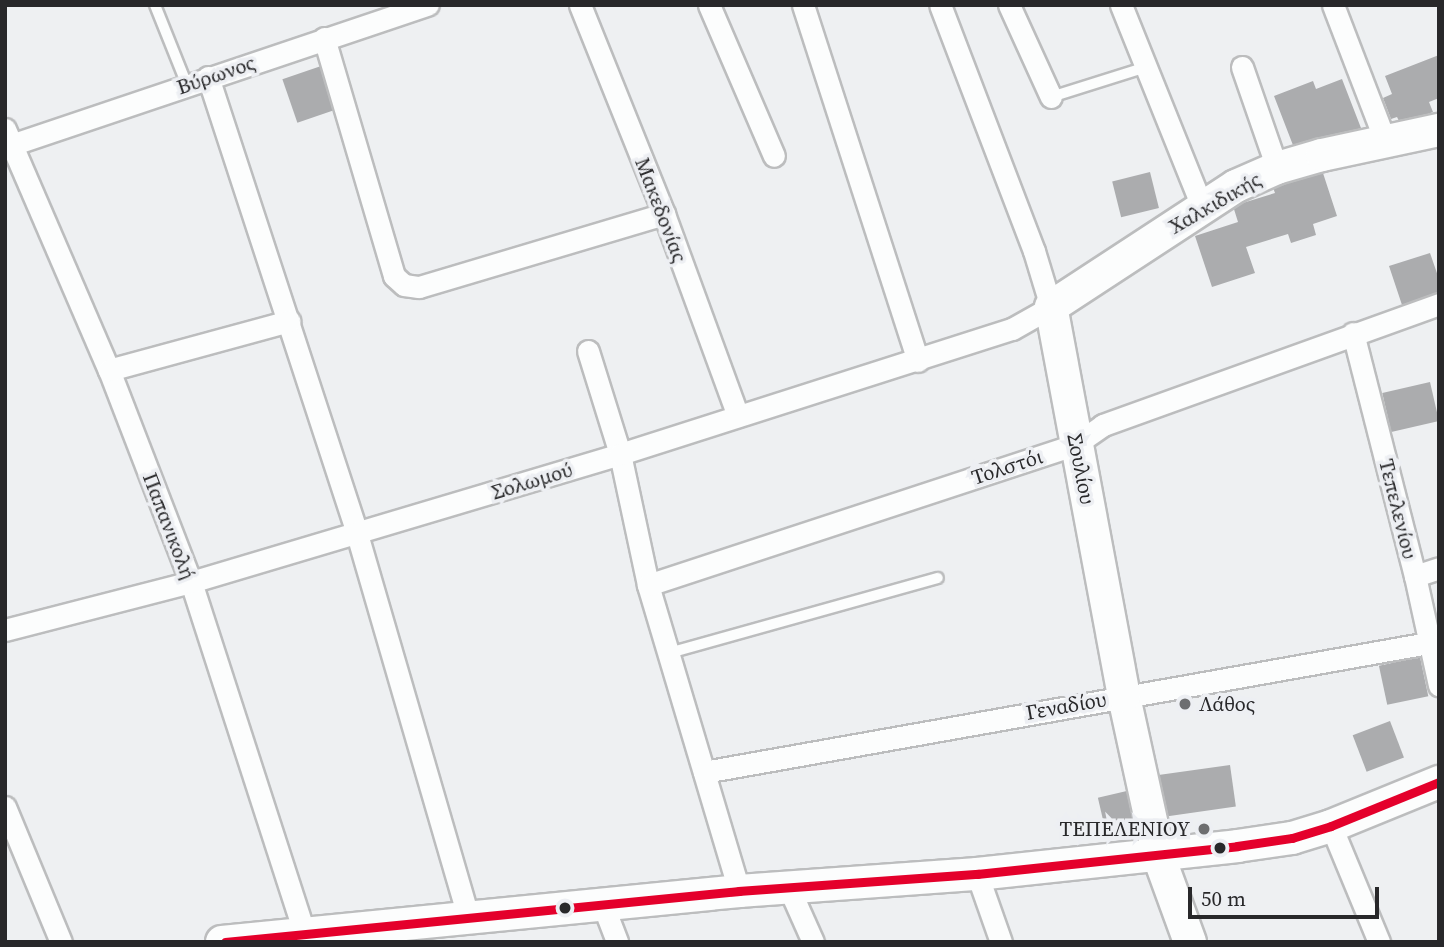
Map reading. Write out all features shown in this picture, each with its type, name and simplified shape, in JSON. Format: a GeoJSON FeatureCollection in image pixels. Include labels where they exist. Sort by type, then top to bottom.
{"type":"FeatureCollection","features":[{"type":"Feature","properties":{"kind":"street","name":"Βύρωνος"},"geometry":{"type":"LineString","coordinates":[[7,140],[187,85],[428,5]]}},
{"type":"Feature","properties":{"kind":"street","name":"Μακεδονίας"},"geometry":{"type":"LineString","coordinates":[[580,5],[664,214],[738,416]]}},
{"type":"Feature","properties":{"kind":"street"},"geometry":{"type":"LineString","coordinates":[[709,5],[774,156]]}},
{"type":"Feature","properties":{"kind":"street"},"geometry":{"type":"LineString","coordinates":[[803,5],[918,361]]}},
{"type":"Feature","properties":{"kind":"street","name":"Σουλίου"},"geometry":{"type":"LineString","coordinates":[[940,5],[1034,251],[1051,307],[1124,696],[1159,857],[1190,942]]}},
{"type":"Feature","properties":{"kind":"street"},"geometry":{"type":"LineString","coordinates":[[1009,5],[1051,97]]}},
{"type":"Feature","properties":{"kind":"street"},"geometry":{"type":"LineString","coordinates":[[1121,5],[1202,207]]}},
{"type":"Feature","properties":{"kind":"street"},"geometry":{"type":"LineString","coordinates":[[1333,5],[1386,143]]}},
{"type":"Feature","properties":{"kind":"street"},"geometry":{"type":"LineString","coordinates":[[324,38],[394,276],[404,285],[419,286],[664,214]]}},
{"type":"Feature","properties":{"kind":"street"},"geometry":{"type":"LineString","coordinates":[[1242,67],[1277,168]]}},
{"type":"Feature","properties":{"kind":"street"},"geometry":{"type":"LineString","coordinates":[[208,77],[357,534],[468,917]]}},
{"type":"Feature","properties":{"kind":"street","name":"Χαλκιδικής"},"geometry":{"type":"LineString","coordinates":[[1051,307],[1236,186],[1277,168],[1322,155],[1439,130]]}},
{"type":"Feature","properties":{"kind":"street","name":"Παπανικολή"},"geometry":{"type":"LineString","coordinates":[[7,140],[109,370],[191,583],[282,938]]}},
{"type":"Feature","properties":{"kind":"street","name":"Τολστόι"},"geometry":{"type":"LineString","coordinates":[[648,585],[1076,444],[1103,425],[1439,304]]}},
{"type":"Feature","properties":{"kind":"street","name":"Σολωμού"},"geometry":{"type":"LineString","coordinates":[[5,630],[191,583],[620,454],[1012,329],[1051,307]]}},
{"type":"Feature","properties":{"kind":"street"},"geometry":{"type":"LineString","coordinates":[[109,370],[289,321]]}},
{"type":"Feature","properties":{"kind":"street","name":"Τεπελενίου"},"geometry":{"type":"LineString","coordinates":[[1353,333],[1415,576],[1439,685]]}},
{"type":"Feature","properties":{"kind":"street"},"geometry":{"type":"LineString","coordinates":[[588,351],[620,454],[648,585],[739,891]]}},
{"type":"Feature","properties":{"kind":"street"},"geometry":{"type":"LineString","coordinates":[[1415,576],[1439,568]]}},
{"type":"Feature","properties":{"kind":"street","name":"Γεναδίου"},"geometry":{"type":"LineString","coordinates":[[704,772],[1428,643]]}},
{"type":"Feature","properties":{"kind":"street"},"geometry":{"type":"LineString","coordinates":[[222,942],[426,932],[468,917],[739,891],[977,874],[1159,857],[1292,838],[1331,826],[1439,782]]}},
{"type":"Feature","properties":{"kind":"street"},"geometry":{"type":"LineString","coordinates":[[5,807],[61,942]]}},
{"type":"Feature","properties":{"kind":"street"},"geometry":{"type":"LineString","coordinates":[[1331,826],[1379,942]]}},
{"type":"Feature","properties":{"kind":"street"},"geometry":{"type":"LineString","coordinates":[[977,874],[1001,942]]}},
{"type":"Feature","properties":{"kind":"street"},"geometry":{"type":"LineString","coordinates":[[789,888],[813,942]]}},
{"type":"Feature","properties":{"kind":"street"},"geometry":{"type":"LineString","coordinates":[[603,905],[617,942]]}},
{"type":"Feature","properties":{"kind":"lane"},"geometry":{"type":"LineString","coordinates":[[155,5],[187,85]]}},
{"type":"Feature","properties":{"kind":"lane"},"geometry":{"type":"LineString","coordinates":[[1051,97],[1146,66]]}},
{"type":"Feature","properties":{"kind":"lane"},"geometry":{"type":"LineString","coordinates":[[669,653],[938,578]]}},
{"type":"Feature","properties":{"kind":"building"},"geometry":{"type":"Polygon","coordinates":[[[1439,55],[1439,98],[1429,102],[1433,112],[1401,125],[1397,117],[1391,119],[1383,98],[1392,94],[1385,76],[1439,55]]]}},
{"type":"Feature","properties":{"kind":"building"},"geometry":{"type":"Polygon","coordinates":[[[324,65],[339,108],[297,123],[282,79],[324,65]]]}},
{"type":"Feature","properties":{"kind":"building"},"geometry":{"type":"Polygon","coordinates":[[[1342,79],[1361,128],[1296,153],[1274,96],[1313,81],[1316,89],[1342,79]]]}},
{"type":"Feature","properties":{"kind":"building"},"geometry":{"type":"Polygon","coordinates":[[[1322,170],[1337,216],[1313,224],[1316,235],[1291,243],[1288,234],[1246,247],[1255,273],[1212,287],[1195,236],[1238,222],[1233,206],[1275,193],[1272,185],[1322,170]]]}},
{"type":"Feature","properties":{"kind":"building"},"geometry":{"type":"Polygon","coordinates":[[[1150,172],[1159,208],[1121,217],[1112,181],[1150,172]]]}},
{"type":"Feature","properties":{"kind":"building"},"geometry":{"type":"Polygon","coordinates":[[[1430,253],[1439,279],[1439,299],[1404,311],[1389,266],[1430,253]]]}},
{"type":"Feature","properties":{"kind":"building"},"geometry":{"type":"Polygon","coordinates":[[[1430,382],[1439,421],[1391,432],[1382,393],[1430,382]]]}},
{"type":"Feature","properties":{"kind":"building"},"geometry":{"type":"Polygon","coordinates":[[[1420,657],[1428,696],[1387,705],[1379,666],[1420,657]]]}},
{"type":"Feature","properties":{"kind":"building"},"geometry":{"type":"Polygon","coordinates":[[[1390,721],[1404,757],[1367,772],[1353,735],[1390,721]]]}},
{"type":"Feature","properties":{"kind":"building"},"geometry":{"type":"Polygon","coordinates":[[[1230,765],[1236,807],[1163,817],[1157,775],[1230,765]]]}},
{"type":"Feature","properties":{"kind":"building"},"geometry":{"type":"Polygon","coordinates":[[[1131,790],[1138,821],[1105,829],[1098,798],[1131,790]]]}},
{"type":"Feature","properties":{"kind":"transit line"},"geometry":{"type":"LineString","coordinates":[[225,942],[739,891],[977,874],[1237,846],[1292,838],[1331,826],[1439,782]]}},
{"type":"Feature","properties":{"kind":"place","name":"Λάθος"},"geometry":{"type":"Point","coordinates":[1185,704]}},
{"type":"Feature","properties":{"kind":"place","name":"ΤΕΠΕΛΕΝΙΟΥ"},"geometry":{"type":"Point","coordinates":[1204,829]}}]}
